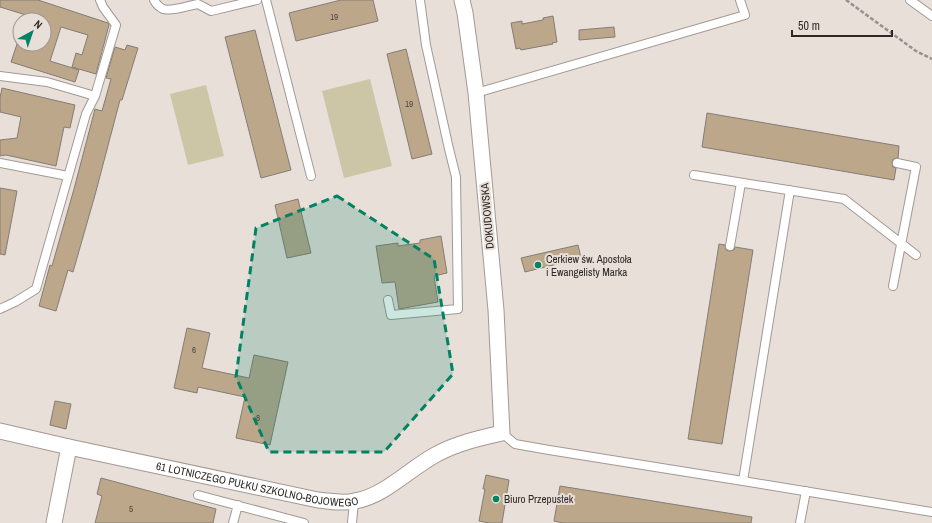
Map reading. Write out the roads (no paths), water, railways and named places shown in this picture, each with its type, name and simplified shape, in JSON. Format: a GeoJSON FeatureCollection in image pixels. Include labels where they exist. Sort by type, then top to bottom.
{"type":"FeatureCollection","features":[{"type":"Feature","properties":{"kind":"street","name":"DOKUDOWSKA"},"geometry":{"type":"LineString","coordinates":[[462,0],[476,93],[496,310],[502,434]]}},
{"type":"Feature","properties":{"kind":"street","name":"61 LOTNICZEGO PUŁKU SZKOLNO-BOJOWEGO"},"geometry":{"type":"LineString","coordinates":[[0,431],[318,500],[337,502],[354,502],[370,497],[382,491],[437,454],[473,440],[502,434]]}},
{"type":"Feature","properties":{"kind":"street"},"geometry":{"type":"LineString","coordinates":[[54,523],[69,447]]}},
{"type":"Feature","properties":{"kind":"lane"},"geometry":{"type":"LineString","coordinates":[[0,309],[16,302],[36,289],[86,114],[95,96],[116,24],[103,7],[100,0]]}},
{"type":"Feature","properties":{"kind":"lane"},"geometry":{"type":"LineString","coordinates":[[154,0],[164,9],[198,4],[211,11],[257,0]]}},
{"type":"Feature","properties":{"kind":"lane"},"geometry":{"type":"LineString","coordinates":[[266,0],[311,176]]}},
{"type":"Feature","properties":{"kind":"lane"},"geometry":{"type":"LineString","coordinates":[[388,300],[391,315],[458,309],[456,176],[426,45],[420,0]]}},
{"type":"Feature","properties":{"kind":"lane"},"geometry":{"type":"LineString","coordinates":[[476,93],[745,15],[740,0]]}},
{"type":"Feature","properties":{"kind":"lane"},"geometry":{"type":"LineString","coordinates":[[910,0],[932,16]]}},
{"type":"Feature","properties":{"kind":"lane"},"geometry":{"type":"LineString","coordinates":[[0,76],[47,82],[95,96]]}},
{"type":"Feature","properties":{"kind":"lane"},"geometry":{"type":"LineString","coordinates":[[0,163],[68,176]]}},
{"type":"Feature","properties":{"kind":"lane"},"geometry":{"type":"LineString","coordinates":[[893,286],[916,167],[896,164]]}},
{"type":"Feature","properties":{"kind":"lane"},"geometry":{"type":"LineString","coordinates":[[694,175],[844,199],[916,255]]}},
{"type":"Feature","properties":{"kind":"lane"},"geometry":{"type":"LineString","coordinates":[[730,246],[741,183]]}},
{"type":"Feature","properties":{"kind":"lane"},"geometry":{"type":"LineString","coordinates":[[743,480],[790,190]]}},
{"type":"Feature","properties":{"kind":"lane"},"geometry":{"type":"LineString","coordinates":[[502,434],[515,444],[932,512]]}},
{"type":"Feature","properties":{"kind":"lane"},"geometry":{"type":"LineString","coordinates":[[800,523],[806,491]]}},
{"type":"Feature","properties":{"kind":"lane"},"geometry":{"type":"LineString","coordinates":[[198,495],[304,523]]}},
{"type":"Feature","properties":{"kind":"lane"},"geometry":{"type":"LineString","coordinates":[[352,523],[354,502]]}},
{"type":"Feature","properties":{"kind":"lane"},"geometry":{"type":"LineString","coordinates":[[233,523],[238,506]]}},
{"type":"Feature","properties":{"kind":"place","name":"Cerkiew św. Apostoła i Ewangelisty Marka"},"geometry":{"type":"Point","coordinates":[538,265]}},
{"type":"Feature","properties":{"kind":"place","name":"Biuro Przepustek"},"geometry":{"type":"Point","coordinates":[496,499]}}]}
